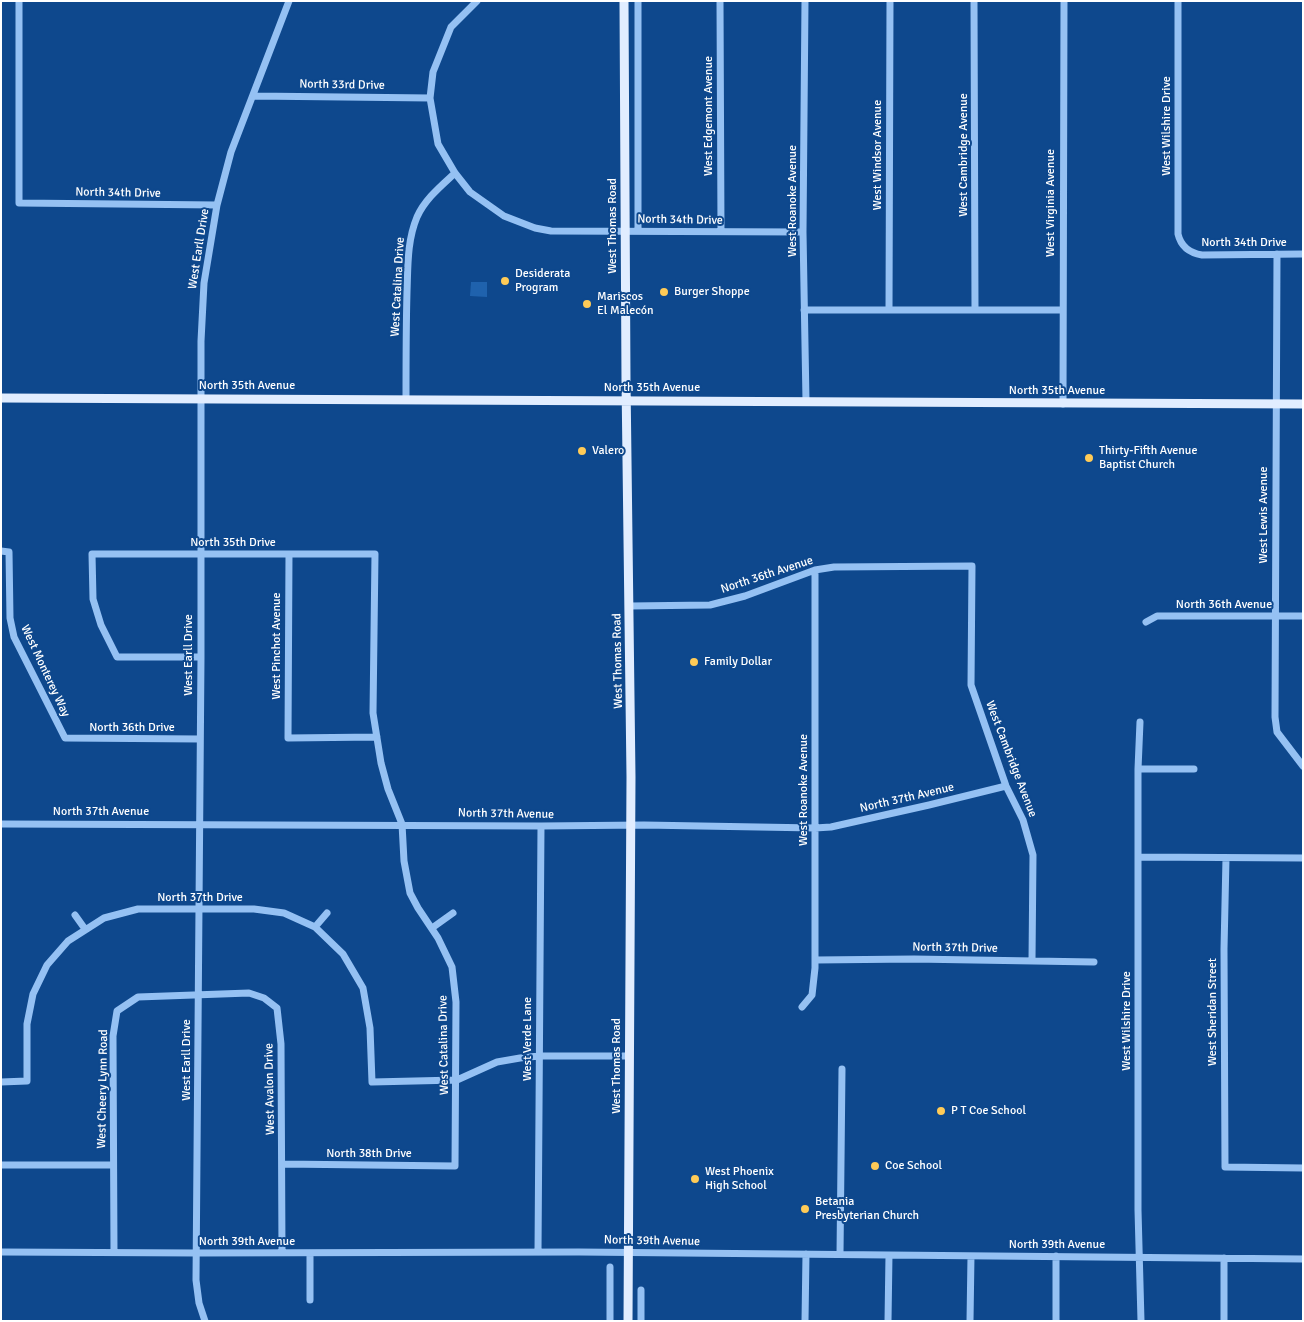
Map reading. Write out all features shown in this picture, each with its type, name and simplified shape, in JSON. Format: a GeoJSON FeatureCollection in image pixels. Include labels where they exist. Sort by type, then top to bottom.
{"type":"FeatureCollection","features":[{"type":"Feature","properties":{"kind":"main road","name":"West Thomas Road"},"geometry":{"type":"LineString","coordinates":[[624,1],[631,825],[628,1321]]}},
{"type":"Feature","properties":{"kind":"main road","name":"North 35th Avenue"},"geometry":{"type":"LineString","coordinates":[[1,398],[1303,404]]}},
{"type":"Feature","properties":{"kind":"street","name":"North 34th Drive"},"geometry":{"type":"LineString","coordinates":[[19,1],[19,203],[217,205]]}},
{"type":"Feature","properties":{"kind":"street","name":"West Earll Drive"},"geometry":{"type":"LineString","coordinates":[[206,1321],[199,1303],[196,1280],[202,657],[200,554],[201,341],[204,283],[217,205],[231,152],[289,1]]}},
{"type":"Feature","properties":{"kind":"street"},"geometry":{"type":"LineString","coordinates":[[455,173],[438,144],[430,98],[433,72],[451,27],[477,1]]}},
{"type":"Feature","properties":{"kind":"street","name":"West Thomas Road"},"geometry":{"type":"LineString","coordinates":[[638,1],[638,231]]}},
{"type":"Feature","properties":{"kind":"street","name":"West Edgemont Avenue"},"geometry":{"type":"LineString","coordinates":[[720,1],[721,231]]}},
{"type":"Feature","properties":{"kind":"street","name":"West Roanoke Avenue"},"geometry":{"type":"LineString","coordinates":[[805,1],[803,232],[806,401]]}},
{"type":"Feature","properties":{"kind":"street","name":"West Windsor Avenue"},"geometry":{"type":"LineString","coordinates":[[889,310],[890,1]]}},
{"type":"Feature","properties":{"kind":"street","name":"West Cambridge Avenue"},"geometry":{"type":"LineString","coordinates":[[974,1],[975,310]]}},
{"type":"Feature","properties":{"kind":"street","name":"West Virginia Avenue"},"geometry":{"type":"LineString","coordinates":[[1063,404],[1064,1]]}},
{"type":"Feature","properties":{"kind":"street","name":"West Wilshire Drive"},"geometry":{"type":"LineString","coordinates":[[1178,1],[1178,234],[1186,249]]}},
{"type":"Feature","properties":{"kind":"street","name":"North 33rd Drive"},"geometry":{"type":"LineString","coordinates":[[254,96],[430,98]]}},
{"type":"Feature","properties":{"kind":"street","name":"North 34th Drive"},"geometry":{"type":"LineString","coordinates":[[455,173],[470,192],[504,216],[528,226],[563,232],[625,230],[803,232]]}},
{"type":"Feature","properties":{"kind":"street","name":"West Catalina Drive"},"geometry":{"type":"LineString","coordinates":[[406,400],[410,238],[423,207],[437,189],[455,173]]}},
{"type":"Feature","properties":{"kind":"street","name":"North 34th Drive"},"geometry":{"type":"LineString","coordinates":[[1186,249],[1202,255],[1303,254]]}},
{"type":"Feature","properties":{"kind":"street","name":"West Lewis Avenue"},"geometry":{"type":"LineString","coordinates":[[1277,254],[1275,717],[1277,732],[1303,766]]}},
{"type":"Feature","properties":{"kind":"street"},"geometry":{"type":"LineString","coordinates":[[804,310],[1062,310]]}},
{"type":"Feature","properties":{"kind":"street","name":"West Monterey Way"},"geometry":{"type":"LineString","coordinates":[[5,551],[10,618],[14,637],[65,738]]}},
{"type":"Feature","properties":{"kind":"street","name":"North 35th Drive"},"geometry":{"type":"LineString","coordinates":[[202,657],[116,657],[101,625],[93,599],[92,554],[375,554]]}},
{"type":"Feature","properties":{"kind":"street","name":"West Pinchot Avenue"},"geometry":{"type":"LineString","coordinates":[[289,554],[288,738],[377,737]]}},
{"type":"Feature","properties":{"kind":"street","name":"West Catalina Drive"},"geometry":{"type":"LineString","coordinates":[[375,554],[373,713],[388,789],[402,824],[404,861],[410,893],[432,928],[452,967],[456,1002],[456,1166]]}},
{"type":"Feature","properties":{"kind":"street","name":"West Cambridge Avenue"},"geometry":{"type":"LineString","coordinates":[[972,566],[971,685],[1006,786],[1023,820],[1033,855],[1032,960]]}},
{"type":"Feature","properties":{"kind":"street","name":"North 36th Avenue"},"geometry":{"type":"LineString","coordinates":[[630,606],[710,606],[745,596],[814,570],[834,567],[972,566]]}},
{"type":"Feature","properties":{"kind":"street","name":"West Roanoke Avenue"},"geometry":{"type":"LineString","coordinates":[[802,1007],[812,995],[816,960],[814,570]]}},
{"type":"Feature","properties":{"kind":"street","name":"North 36th Avenue"},"geometry":{"type":"LineString","coordinates":[[1146,622],[1157,616],[1303,616]]}},
{"type":"Feature","properties":{"kind":"street","name":"West Wilshire Drive"},"geometry":{"type":"LineString","coordinates":[[1140,722],[1138,769],[1138,1244],[1141,1321]]}},
{"type":"Feature","properties":{"kind":"street","name":"North 36th Drive"},"geometry":{"type":"LineString","coordinates":[[65,738],[200,739]]}},
{"type":"Feature","properties":{"kind":"street"},"geometry":{"type":"LineString","coordinates":[[1138,769],[1194,769]]}},
{"type":"Feature","properties":{"kind":"street","name":"North 37th Avenue"},"geometry":{"type":"LineString","coordinates":[[1,824],[631,825],[816,828],[831,827],[1006,786]]}},
{"type":"Feature","properties":{"kind":"street","name":"West Verde Lane"},"geometry":{"type":"LineString","coordinates":[[538,1252],[541,826]]}},
{"type":"Feature","properties":{"kind":"street"},"geometry":{"type":"LineString","coordinates":[[1139,857],[1303,858]]}},
{"type":"Feature","properties":{"kind":"street","name":"West Sheridan Street"},"geometry":{"type":"LineString","coordinates":[[1226,858],[1224,949],[1225,1167],[1303,1168]]}},
{"type":"Feature","properties":{"kind":"street","name":"North 37th Drive"},"geometry":{"type":"LineString","coordinates":[[1,1082],[26,1082],[27,1024],[33,994],[47,965],[68,941],[84,929],[104,918],[138,909],[254,909],[284,913],[315,927],[343,954],[363,988],[370,1028],[372,1082],[457,1080]]}},
{"type":"Feature","properties":{"kind":"street"},"geometry":{"type":"LineString","coordinates":[[315,927],[328,913]]}},
{"type":"Feature","properties":{"kind":"street"},"geometry":{"type":"LineString","coordinates":[[432,928],[453,913]]}},
{"type":"Feature","properties":{"kind":"street"},"geometry":{"type":"LineString","coordinates":[[75,915],[84,929]]}},
{"type":"Feature","properties":{"kind":"street","name":"North 37th Drive"},"geometry":{"type":"LineString","coordinates":[[816,960],[911,959],[1094,962]]}},
{"type":"Feature","properties":{"kind":"street","name":"West Avalon Drive"},"geometry":{"type":"LineString","coordinates":[[198,996],[249,993],[264,998],[277,1008],[281,1044],[282,1253]]}},
{"type":"Feature","properties":{"kind":"street","name":"West Cheery Lynn Road"},"geometry":{"type":"LineString","coordinates":[[114,1252],[113,1036],[117,1011],[138,997],[198,996]]}},
{"type":"Feature","properties":{"kind":"street"},"geometry":{"type":"LineString","coordinates":[[457,1080],[497,1062],[539,1056],[629,1056]]}},
{"type":"Feature","properties":{"kind":"street"},"geometry":{"type":"LineString","coordinates":[[840,1254],[842,1069]]}},
{"type":"Feature","properties":{"kind":"street","name":"North 38th Drive"},"geometry":{"type":"LineString","coordinates":[[282,1164],[456,1166]]}},
{"type":"Feature","properties":{"kind":"street"},"geometry":{"type":"LineString","coordinates":[[1,1165],[113,1165]]}},
{"type":"Feature","properties":{"kind":"street","name":"North 39th Avenue"},"geometry":{"type":"LineString","coordinates":[[1,1252],[197,1254],[628,1252],[1303,1259]]}},
{"type":"Feature","properties":{"kind":"street"},"geometry":{"type":"LineString","coordinates":[[310,1253],[310,1300]]}},
{"type":"Feature","properties":{"kind":"street"},"geometry":{"type":"LineString","coordinates":[[806,1254],[806,1321]]}},
{"type":"Feature","properties":{"kind":"street"},"geometry":{"type":"LineString","coordinates":[[888,1321],[889,1255]]}},
{"type":"Feature","properties":{"kind":"street"},"geometry":{"type":"LineString","coordinates":[[970,1321],[971,1256]]}},
{"type":"Feature","properties":{"kind":"street"},"geometry":{"type":"LineString","coordinates":[[1056,1256],[1056,1321]]}},
{"type":"Feature","properties":{"kind":"street"},"geometry":{"type":"LineString","coordinates":[[1224,1258],[1224,1321]]}},
{"type":"Feature","properties":{"kind":"street"},"geometry":{"type":"LineString","coordinates":[[610,1267],[610,1321]]}},
{"type":"Feature","properties":{"kind":"street"},"geometry":{"type":"LineString","coordinates":[[641,1290],[642,1321]]}},
{"type":"Feature","properties":{"kind":"shaded area"},"geometry":{"type":"Polygon","coordinates":[[[471,282],[487,282],[487,297],[470,296],[471,282]]]}},
{"type":"Feature","properties":{"kind":"place","name":"Desiderata Program"},"geometry":{"type":"Point","coordinates":[505,281]}},
{"type":"Feature","properties":{"kind":"place","name":"Burger Shoppe"},"geometry":{"type":"Point","coordinates":[664,292]}},
{"type":"Feature","properties":{"kind":"place","name":"Mariscos El Malecón"},"geometry":{"type":"Point","coordinates":[587,304]}},
{"type":"Feature","properties":{"kind":"place","name":"Valero"},"geometry":{"type":"Point","coordinates":[582,451]}},
{"type":"Feature","properties":{"kind":"place","name":"Thirty-Fifth Avenue Baptist Church"},"geometry":{"type":"Point","coordinates":[1089,458]}},
{"type":"Feature","properties":{"kind":"place","name":"Family Dollar"},"geometry":{"type":"Point","coordinates":[694,662]}},
{"type":"Feature","properties":{"kind":"place","name":"P T Coe School"},"geometry":{"type":"Point","coordinates":[941,1111]}},
{"type":"Feature","properties":{"kind":"place","name":"Coe School"},"geometry":{"type":"Point","coordinates":[875,1166]}},
{"type":"Feature","properties":{"kind":"place","name":"West Phoenix High School"},"geometry":{"type":"Point","coordinates":[695,1179]}},
{"type":"Feature","properties":{"kind":"place","name":"Betania Presbyterian Church"},"geometry":{"type":"Point","coordinates":[805,1209]}}]}
